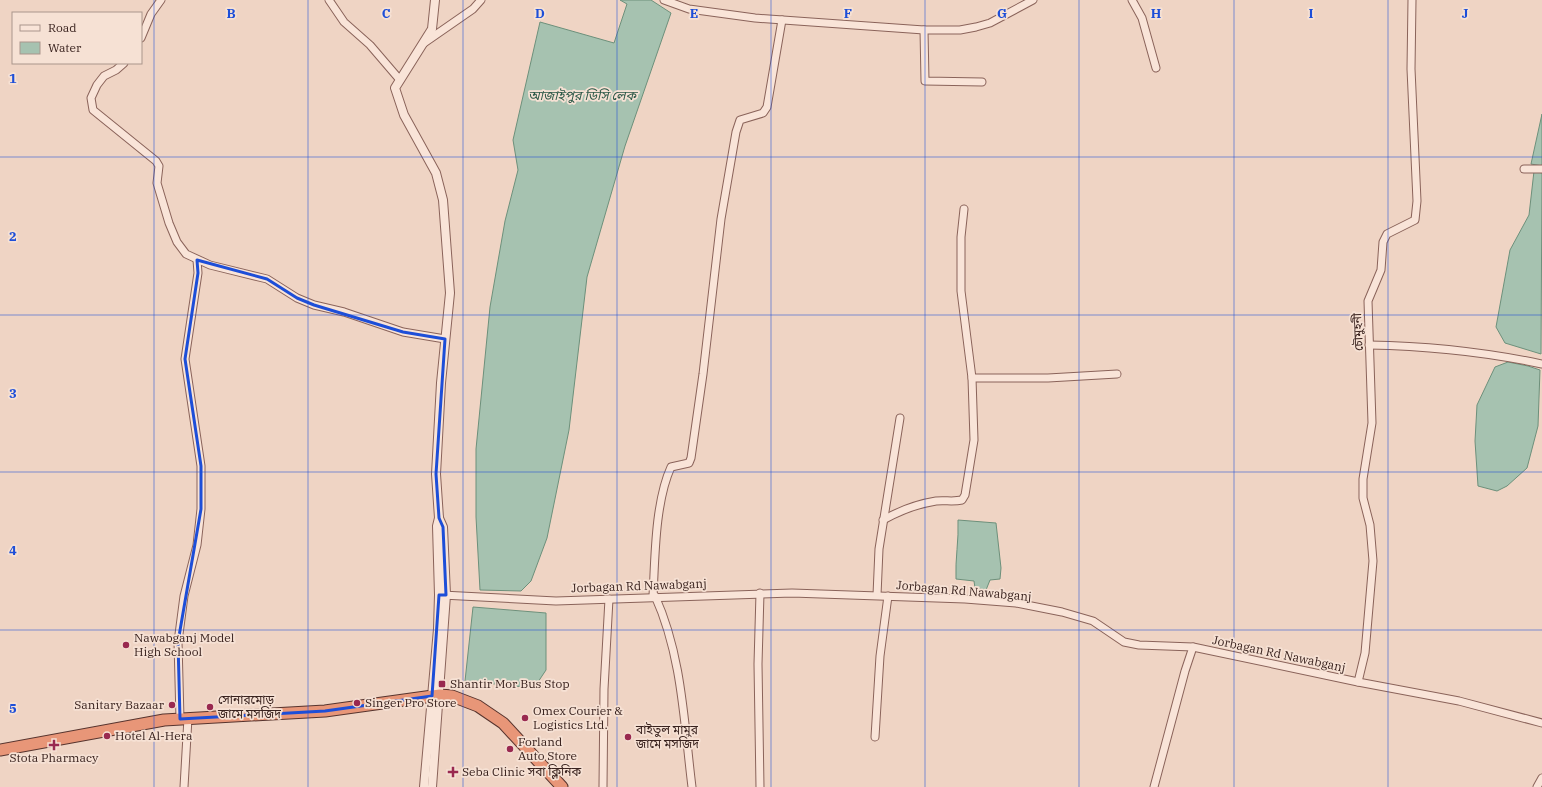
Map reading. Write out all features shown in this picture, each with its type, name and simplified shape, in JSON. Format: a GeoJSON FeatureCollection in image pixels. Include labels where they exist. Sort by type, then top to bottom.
{"type":"FeatureCollection","features":[{"type":"Feature","properties":{"kind":"highway"},"geometry":{"type":"LineString","coordinates":[[0,750],[164,720],[278,715],[324,711],[436,695],[452,696],[478,706],[503,723],[562,787]]}},
{"type":"Feature","properties":{"kind":"street"},"geometry":{"type":"LineString","coordinates":[[142,36],[151,14],[161,0]]}},
{"type":"Feature","properties":{"kind":"street"},"geometry":{"type":"LineString","coordinates":[[329,0],[344,22],[370,45],[400,80]]}},
{"type":"Feature","properties":{"kind":"street"},"geometry":{"type":"LineString","coordinates":[[432,787],[438,629],[443,595],[437,526],[439,518],[436,474],[445,339],[450,293],[443,200],[436,173],[404,115],[395,88],[432,29],[435,0]]}},
{"type":"Feature","properties":{"kind":"street"},"geometry":{"type":"LineString","coordinates":[[421,46],[473,9],[481,0]]}},
{"type":"Feature","properties":{"kind":"street"},"geometry":{"type":"LineString","coordinates":[[664,0],[689,9],[782,20],[924,30],[960,30],[976,27],[990,23],[1033,0]]}},
{"type":"Feature","properties":{"kind":"street"},"geometry":{"type":"LineString","coordinates":[[1132,0],[1142,18],[1156,68]]}},
{"type":"Feature","properties":{"kind":"street","name":"চৌমুহনী"},"geometry":{"type":"LineString","coordinates":[[1358,682],[1365,653],[1373,561],[1370,525],[1363,498],[1363,479],[1372,423],[1372,373],[1369,345],[1368,301],[1381,270],[1383,242],[1387,234],[1415,220],[1417,200],[1411,69],[1412,0]]}},
{"type":"Feature","properties":{"kind":"street"},"geometry":{"type":"LineString","coordinates":[[692,787],[678,671],[665,618],[654,596],[661,501],[671,467],[688,463],[691,458],[703,374],[721,219],[736,132],[740,120],[763,113],[768,107],[782,20]]}},
{"type":"Feature","properties":{"kind":"street"},"geometry":{"type":"LineString","coordinates":[[924,30],[925,81],[982,82]]}},
{"type":"Feature","properties":{"kind":"street"},"geometry":{"type":"LineString","coordinates":[[123,64],[116,70],[104,76],[97,86],[91,98],[93,110],[156,161],[158,166],[157,183],[177,242],[186,254],[210,265],[267,280],[297,298],[314,305],[344,312],[403,332],[445,339]]}},
{"type":"Feature","properties":{"kind":"street"},"geometry":{"type":"LineString","coordinates":[[1524,169],[1542,169]]}},
{"type":"Feature","properties":{"kind":"street"},"geometry":{"type":"LineString","coordinates":[[883,520],[899,511],[916,505],[938,501],[958,501],[962,500],[965,495],[974,440],[972,378],[961,291],[961,237],[964,209]]}},
{"type":"Feature","properties":{"kind":"street"},"geometry":{"type":"LineString","coordinates":[[184,787],[184,718],[178,642],[184,596],[197,545],[201,509],[201,466],[185,359],[198,273],[197,260]]}},
{"type":"Feature","properties":{"kind":"street"},"geometry":{"type":"LineString","coordinates":[[1369,345],[1417,346],[1496,354],[1542,364]]}},
{"type":"Feature","properties":{"kind":"street"},"geometry":{"type":"LineString","coordinates":[[972,378],[1048,378],[1117,374]]}},
{"type":"Feature","properties":{"kind":"street"},"geometry":{"type":"LineString","coordinates":[[877,595],[879,549],[900,418]]}},
{"type":"Feature","properties":{"kind":"street"},"geometry":{"type":"LineString","coordinates":[[760,593],[758,664],[760,787]]}},
{"type":"Feature","properties":{"kind":"street","name":"Jorbagan Rd Nawabganj"},"geometry":{"type":"LineString","coordinates":[[443,595],[556,601],[760,593],[877,595],[1016,603],[1062,612],[1093,621],[1124,642],[1139,645],[1194,647],[1358,682],[1458,701],[1542,723]]}},
{"type":"Feature","properties":{"kind":"street"},"geometry":{"type":"LineString","coordinates":[[875,736],[880,656],[888,596]]}},
{"type":"Feature","properties":{"kind":"street"},"geometry":{"type":"LineString","coordinates":[[603,787],[604,689],[609,599]]}},
{"type":"Feature","properties":{"kind":"street"},"geometry":{"type":"LineString","coordinates":[[1154,787],[1185,672],[1194,647]]}},
{"type":"Feature","properties":{"kind":"street"},"geometry":{"type":"LineString","coordinates":[[424,787],[436,695]]}},
{"type":"Feature","properties":{"kind":"street"},"geometry":{"type":"LineString","coordinates":[[1537,787],[1542,778]]}},
{"type":"Feature","properties":{"kind":"highlighted area"},"geometry":{"type":"Polygon","coordinates":[[[197,260],[267,279],[297,298],[314,305],[403,332],[445,339],[436,474],[439,518],[443,527],[446,595],[439,595],[432,696],[325,711],[180,719],[178,642],[201,509],[201,466],[185,359],[198,273],[197,260]]]}},
{"type":"Feature","properties":{"kind":"water","name":"আজাইপুর ডিসি লেক"},"geometry":{"type":"Polygon","coordinates":[[[620,0],[651,0],[671,13],[625,146],[587,277],[569,430],[547,538],[531,581],[521,591],[480,590],[476,517],[476,449],[490,307],[505,221],[518,170],[513,140],[540,22],[614,43],[627,4],[620,0]]]}},
{"type":"Feature","properties":{"kind":"water"},"geometry":{"type":"Polygon","coordinates":[[[1542,114],[1542,166],[1531,164],[1542,114]]]}},
{"type":"Feature","properties":{"kind":"water"},"geometry":{"type":"Polygon","coordinates":[[[1534,171],[1542,173],[1541,354],[1505,343],[1496,327],[1510,250],[1529,215],[1534,171]]]}},
{"type":"Feature","properties":{"kind":"water"},"geometry":{"type":"Polygon","coordinates":[[[1508,362],[1540,370],[1538,426],[1527,468],[1507,486],[1497,491],[1478,486],[1475,441],[1477,405],[1495,367],[1508,362]]]}},
{"type":"Feature","properties":{"kind":"water"},"geometry":{"type":"Polygon","coordinates":[[[958,520],[996,523],[1001,568],[1000,579],[990,580],[986,590],[975,588],[974,581],[956,579],[958,520]]]}},
{"type":"Feature","properties":{"kind":"water"},"geometry":{"type":"Polygon","coordinates":[[[473,607],[546,613],[546,670],[534,688],[465,681],[473,607]]]}},
{"type":"Feature","properties":{"kind":"place","name":"Nawabganj Model High School"},"geometry":{"type":"Point","coordinates":[126,645]}},
{"type":"Feature","properties":{"kind":"place","name":"Shantir Mor Bus Stop"},"geometry":{"type":"Point","coordinates":[442,684]}},
{"type":"Feature","properties":{"kind":"place","name":"Singer Pro Store"},"geometry":{"type":"Point","coordinates":[357,703]}},
{"type":"Feature","properties":{"kind":"place","name":"Sanitary Bazaar"},"geometry":{"type":"Point","coordinates":[172,705]}},
{"type":"Feature","properties":{"kind":"place","name":"সোনারমোড় জামে মসজিদ"},"geometry":{"type":"Point","coordinates":[210,707]}},
{"type":"Feature","properties":{"kind":"place","name":"Omex Courier & Logistics Ltd."},"geometry":{"type":"Point","coordinates":[525,718]}},
{"type":"Feature","properties":{"kind":"place","name":"Hotel Al-Hera"},"geometry":{"type":"Point","coordinates":[107,736]}},
{"type":"Feature","properties":{"kind":"place","name":"বাইতুল মামুর জামে মসজিদ"},"geometry":{"type":"Point","coordinates":[628,737]}},
{"type":"Feature","properties":{"kind":"place","name":"Stota Pharmacy"},"geometry":{"type":"Point","coordinates":[54,745]}},
{"type":"Feature","properties":{"kind":"place","name":"Forland Auto Store"},"geometry":{"type":"Point","coordinates":[510,749]}},
{"type":"Feature","properties":{"kind":"place","name":"Seba Clinic সবা ক্লিনিক"},"geometry":{"type":"Point","coordinates":[453,772]}}]}
